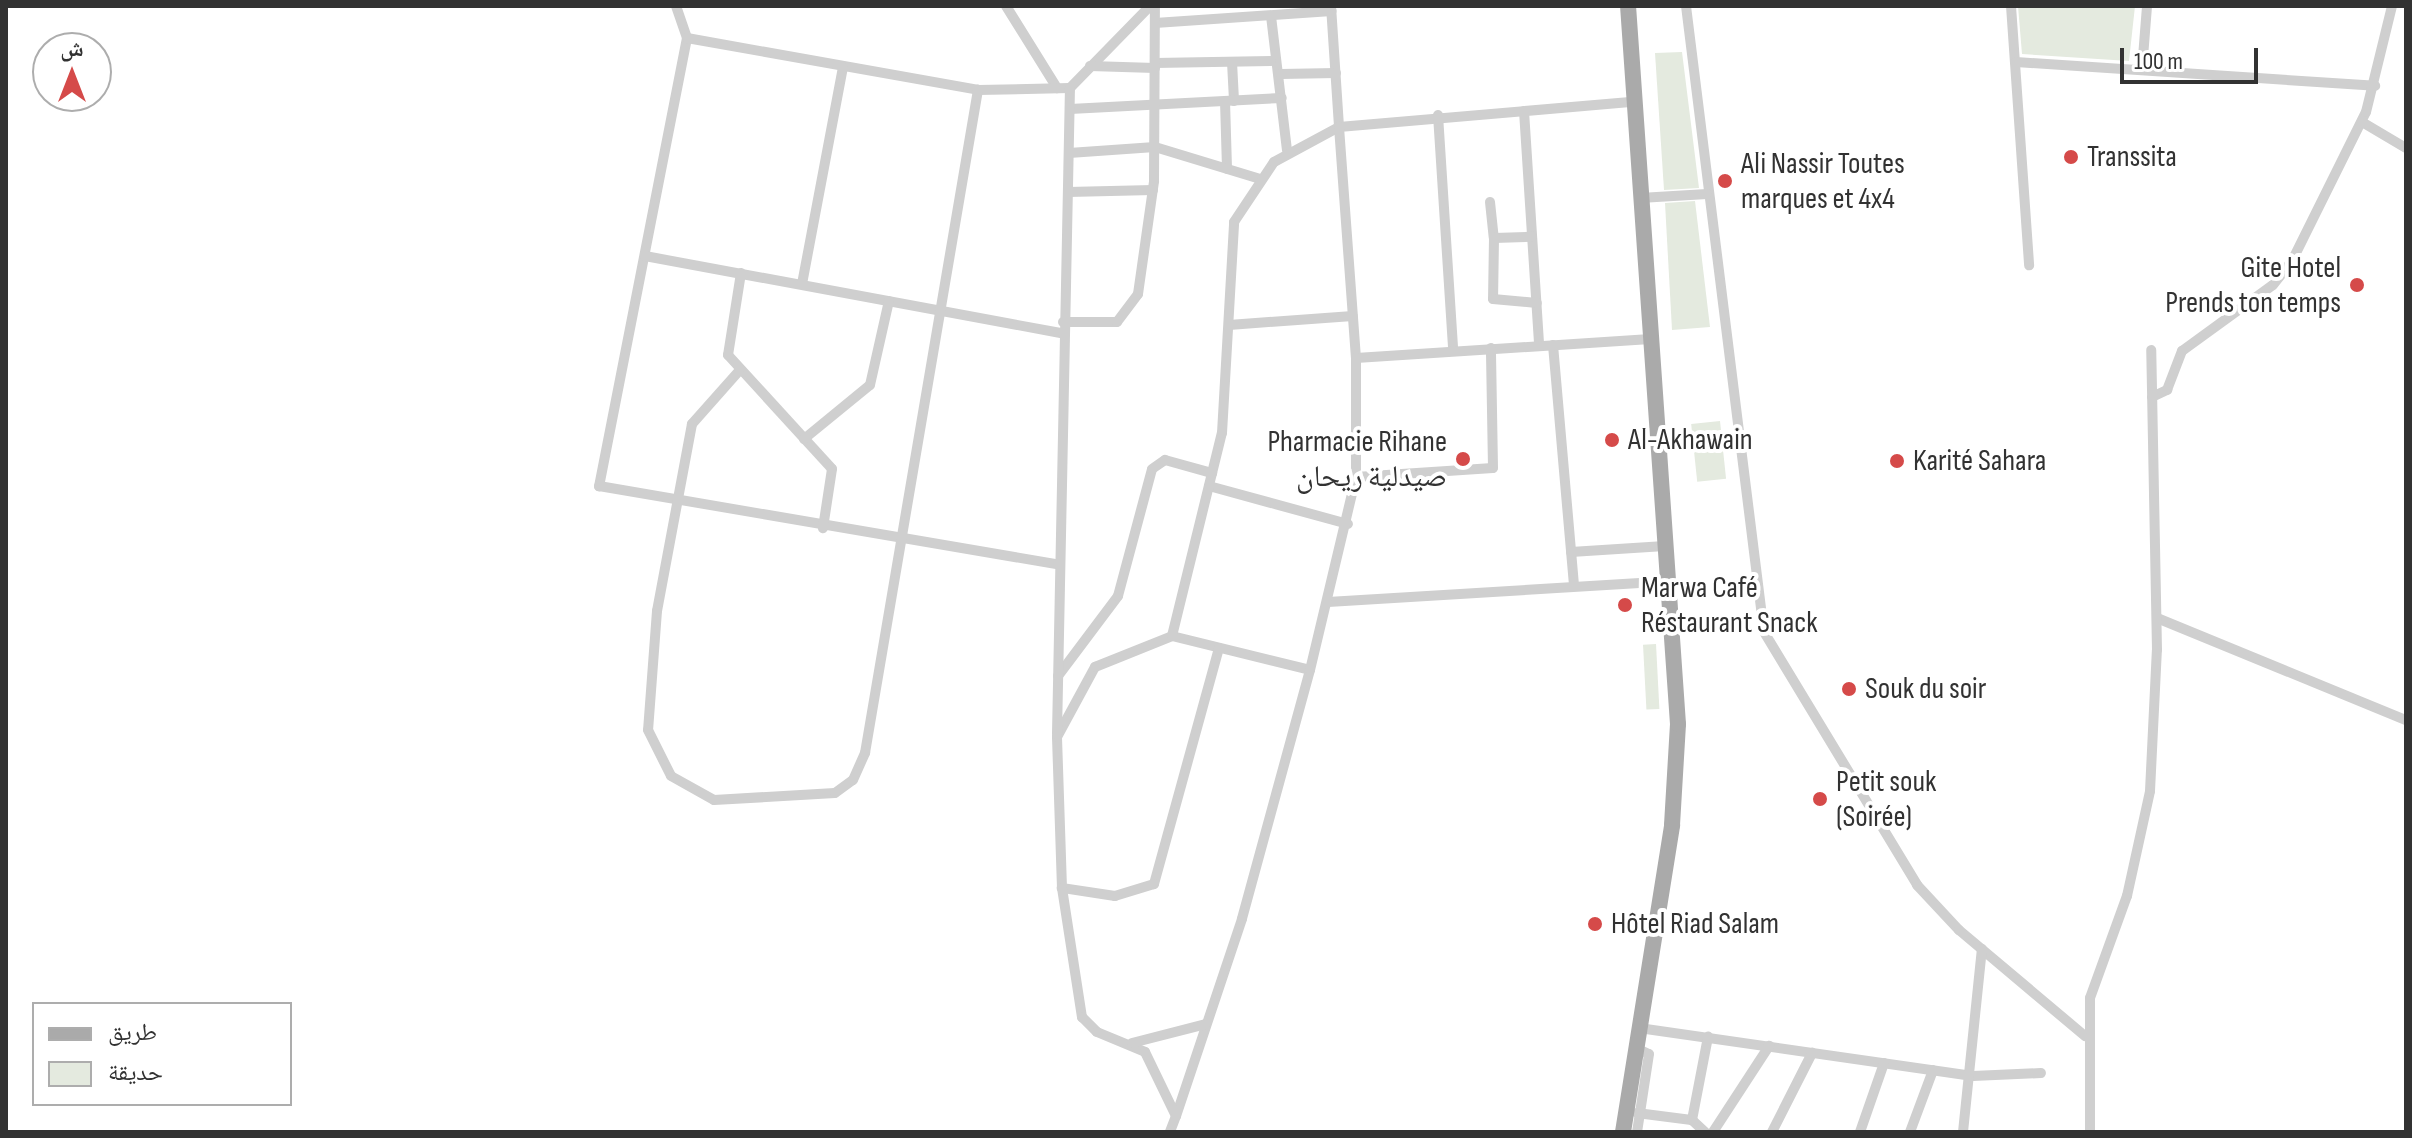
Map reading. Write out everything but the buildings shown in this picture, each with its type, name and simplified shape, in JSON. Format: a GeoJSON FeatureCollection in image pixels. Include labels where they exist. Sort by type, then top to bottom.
{"type":"FeatureCollection","features":[{"type":"Feature","properties":{"kind":"main road"},"geometry":{"type":"LineString","coordinates":[[1623,1132],[1633,1112],[1636,1048],[1677,772],[1668,581],[1628,6]]}},
{"type":"Feature","properties":{"kind":"street"},"geometry":{"type":"LineString","coordinates":[[676,6],[687,38],[599,486],[823,528],[1059,565]]}},
{"type":"Feature","properties":{"kind":"street"},"geometry":{"type":"LineString","coordinates":[[1006,6],[1057,88]]}},
{"type":"Feature","properties":{"kind":"street"},"geometry":{"type":"LineString","coordinates":[[645,256],[889,301],[1062,328],[1117,322],[1134,308],[1153,190],[1155,23],[1152,6]]}},
{"type":"Feature","properties":{"kind":"street"},"geometry":{"type":"LineString","coordinates":[[1152,6],[1070,88],[1062,328],[1057,737],[1062,888],[1082,1017],[1097,1032],[1132,1043],[1154,1066],[1176,1116]]}},
{"type":"Feature","properties":{"kind":"street"},"geometry":{"type":"LineString","coordinates":[[1686,6],[1760,622],[1910,875],[1982,949],[2085,1036]]}},
{"type":"Feature","properties":{"kind":"street"},"geometry":{"type":"LineString","coordinates":[[2011,6],[2029,265]]}},
{"type":"Feature","properties":{"kind":"street"},"geometry":{"type":"LineString","coordinates":[[2142,70],[2147,6]]}},
{"type":"Feature","properties":{"kind":"street"},"geometry":{"type":"LineString","coordinates":[[2152,397],[2167,390],[2182,351],[2284,274],[2362,122],[2375,86],[2392,6]]}},
{"type":"Feature","properties":{"kind":"street"},"geometry":{"type":"LineString","coordinates":[[1155,23],[1271,16],[1332,8],[1356,358],[1356,477],[1348,524],[1310,670],[1206,1024],[1170,1132]]}},
{"type":"Feature","properties":{"kind":"street"},"geometry":{"type":"LineString","coordinates":[[1271,16],[1271,61],[1281,74],[1287,150]]}},
{"type":"Feature","properties":{"kind":"street"},"geometry":{"type":"LineString","coordinates":[[687,38],[978,90],[1070,88]]}},
{"type":"Feature","properties":{"kind":"street"},"geometry":{"type":"LineString","coordinates":[[1090,66],[1271,61]]}},
{"type":"Feature","properties":{"kind":"street"},"geometry":{"type":"LineString","coordinates":[[1227,169],[1232,62]]}},
{"type":"Feature","properties":{"kind":"street"},"geometry":{"type":"LineString","coordinates":[[2016,62],[2375,86]]}},
{"type":"Feature","properties":{"kind":"street"},"geometry":{"type":"LineString","coordinates":[[802,284],[843,68]]}},
{"type":"Feature","properties":{"kind":"street"},"geometry":{"type":"LineString","coordinates":[[1281,74],[1336,73]]}},
{"type":"Feature","properties":{"kind":"street"},"geometry":{"type":"LineString","coordinates":[[739,371],[692,424],[676,501],[648,674],[648,730],[671,776],[714,800],[835,793],[853,780],[867,738],[898,540],[942,310],[978,90]]}},
{"type":"Feature","properties":{"kind":"street"},"geometry":{"type":"LineString","coordinates":[[1070,109],[1282,98]]}},
{"type":"Feature","properties":{"kind":"street"},"geometry":{"type":"LineString","coordinates":[[1172,636],[1212,473],[1229,325],[1234,222],[1260,179],[1287,150],[1339,127],[1438,115],[1633,102]]}},
{"type":"Feature","properties":{"kind":"street"},"geometry":{"type":"LineString","coordinates":[[1524,111],[1539,345]]}},
{"type":"Feature","properties":{"kind":"street"},"geometry":{"type":"LineString","coordinates":[[1438,115],[1453,350]]}},
{"type":"Feature","properties":{"kind":"street"},"geometry":{"type":"LineString","coordinates":[[2362,122],[2406,148]]}},
{"type":"Feature","properties":{"kind":"street"},"geometry":{"type":"LineString","coordinates":[[1069,153],[1155,147],[1260,179]]}},
{"type":"Feature","properties":{"kind":"street"},"geometry":{"type":"LineString","coordinates":[[1068,192],[1153,190]]}},
{"type":"Feature","properties":{"kind":"street"},"geometry":{"type":"LineString","coordinates":[[1640,198],[1707,194]]}},
{"type":"Feature","properties":{"kind":"street"},"geometry":{"type":"LineString","coordinates":[[1490,202],[1494,238],[1493,299],[1537,303]]}},
{"type":"Feature","properties":{"kind":"street"},"geometry":{"type":"LineString","coordinates":[[1494,238],[1532,237]]}},
{"type":"Feature","properties":{"kind":"street"},"geometry":{"type":"LineString","coordinates":[[741,273],[727,347],[739,371],[833,474],[823,528]]}},
{"type":"Feature","properties":{"kind":"street"},"geometry":{"type":"LineString","coordinates":[[804,439],[870,385],[889,301]]}},
{"type":"Feature","properties":{"kind":"street"},"geometry":{"type":"LineString","coordinates":[[1229,325],[1353,316]]}},
{"type":"Feature","properties":{"kind":"street"},"geometry":{"type":"LineString","coordinates":[[1356,358],[1650,339]]}},
{"type":"Feature","properties":{"kind":"street"},"geometry":{"type":"LineString","coordinates":[[1553,345],[1574,586]]}},
{"type":"Feature","properties":{"kind":"street"},"geometry":{"type":"LineString","coordinates":[[1356,477],[1493,468],[1491,348]]}},
{"type":"Feature","properties":{"kind":"street"},"geometry":{"type":"LineString","coordinates":[[2090,1132],[2085,1036],[2096,978],[2142,842],[2157,618],[2151,350]]}},
{"type":"Feature","properties":{"kind":"street"},"geometry":{"type":"LineString","coordinates":[[1058,676],[1118,596],[1152,469],[1165,460],[1212,473]]}},
{"type":"Feature","properties":{"kind":"street"},"geometry":{"type":"LineString","coordinates":[[1209,486],[1348,524]]}},
{"type":"Feature","properties":{"kind":"street"},"geometry":{"type":"LineString","coordinates":[[1571,552],[1665,546]]}},
{"type":"Feature","properties":{"kind":"street"},"geometry":{"type":"LineString","coordinates":[[1328,602],[1668,581]]}},
{"type":"Feature","properties":{"kind":"street"},"geometry":{"type":"LineString","coordinates":[[2157,618],[2406,720]]}},
{"type":"Feature","properties":{"kind":"street"},"geometry":{"type":"LineString","coordinates":[[1057,737],[1095,667],[1172,636],[1310,670]]}},
{"type":"Feature","properties":{"kind":"street"},"geometry":{"type":"LineString","coordinates":[[1062,888],[1115,896],[1154,884],[1219,648]]}},
{"type":"Feature","properties":{"kind":"street"},"geometry":{"type":"LineString","coordinates":[[1963,1132],[1973,1076],[1982,949]]}},
{"type":"Feature","properties":{"kind":"street"},"geometry":{"type":"LineString","coordinates":[[1132,1043],[1206,1024]]}},
{"type":"Feature","properties":{"kind":"street"},"geometry":{"type":"LineString","coordinates":[[1639,1028],[1973,1076],[2041,1073]]}},
{"type":"Feature","properties":{"kind":"street"},"geometry":{"type":"LineString","coordinates":[[1692,1120],[1708,1037]]}},
{"type":"Feature","properties":{"kind":"street"},"geometry":{"type":"LineString","coordinates":[[1713,1132],[1769,1046]]}},
{"type":"Feature","properties":{"kind":"street"},"geometry":{"type":"LineString","coordinates":[[1772,1132],[1812,1053]]}},
{"type":"Feature","properties":{"kind":"street"},"geometry":{"type":"LineString","coordinates":[[1860,1132],[1884,1063]]}},
{"type":"Feature","properties":{"kind":"street"},"geometry":{"type":"LineString","coordinates":[[1910,1132],[1933,1070]]}},
{"type":"Feature","properties":{"kind":"street"},"geometry":{"type":"LineString","coordinates":[[1637,1132],[1633,1112],[1692,1120],[1705,1132]]}},
{"type":"Feature","properties":{"kind":"green space"},"geometry":{"type":"Polygon","coordinates":[[[2018,6],[2135,6],[2129,61],[2022,54],[2018,6]]]}},
{"type":"Feature","properties":{"kind":"green space"},"geometry":{"type":"Polygon","coordinates":[[[1682,52],[1699,188],[1664,190],[1655,53],[1682,52]]]}},
{"type":"Feature","properties":{"kind":"green space"},"geometry":{"type":"Polygon","coordinates":[[[1695,201],[1710,327],[1672,330],[1665,203],[1695,201]]]}},
{"type":"Feature","properties":{"kind":"green space"},"geometry":{"type":"Polygon","coordinates":[[[1720,421],[1726,479],[1697,482],[1691,424],[1720,421]]]}},
{"type":"Feature","properties":{"kind":"green space"},"geometry":{"type":"Polygon","coordinates":[[[1656,644],[1659,709],[1646,710],[1643,645],[1656,644]]]}},
{"type":"Feature","properties":{"kind":"place","name":"Transsita"},"geometry":{"type":"Point","coordinates":[2071,157]}},
{"type":"Feature","properties":{"kind":"place","name":"Ali Nassir Toutes marques et 4x4"},"geometry":{"type":"Point","coordinates":[1725,181]}},
{"type":"Feature","properties":{"kind":"place","name":"Gite Hotel Prends ton temps"},"geometry":{"type":"Point","coordinates":[2357,285]}},
{"type":"Feature","properties":{"kind":"place","name":"Al-Akhawain"},"geometry":{"type":"Point","coordinates":[1612,440]}},
{"type":"Feature","properties":{"kind":"place","name":"Pharmacie Rihane صيدلية ريحان"},"geometry":{"type":"Point","coordinates":[1463,459]}},
{"type":"Feature","properties":{"kind":"place","name":"Karité Sahara"},"geometry":{"type":"Point","coordinates":[1897,461]}},
{"type":"Feature","properties":{"kind":"place","name":"Marwa Café Réstaurant Snack"},"geometry":{"type":"Point","coordinates":[1625,605]}},
{"type":"Feature","properties":{"kind":"place","name":"Souk du soir"},"geometry":{"type":"Point","coordinates":[1849,689]}},
{"type":"Feature","properties":{"kind":"place","name":"Petit souk (Soirée)"},"geometry":{"type":"Point","coordinates":[1820,799]}},
{"type":"Feature","properties":{"kind":"place","name":"Hôtel Riad Salam"},"geometry":{"type":"Point","coordinates":[1595,924]}}]}
